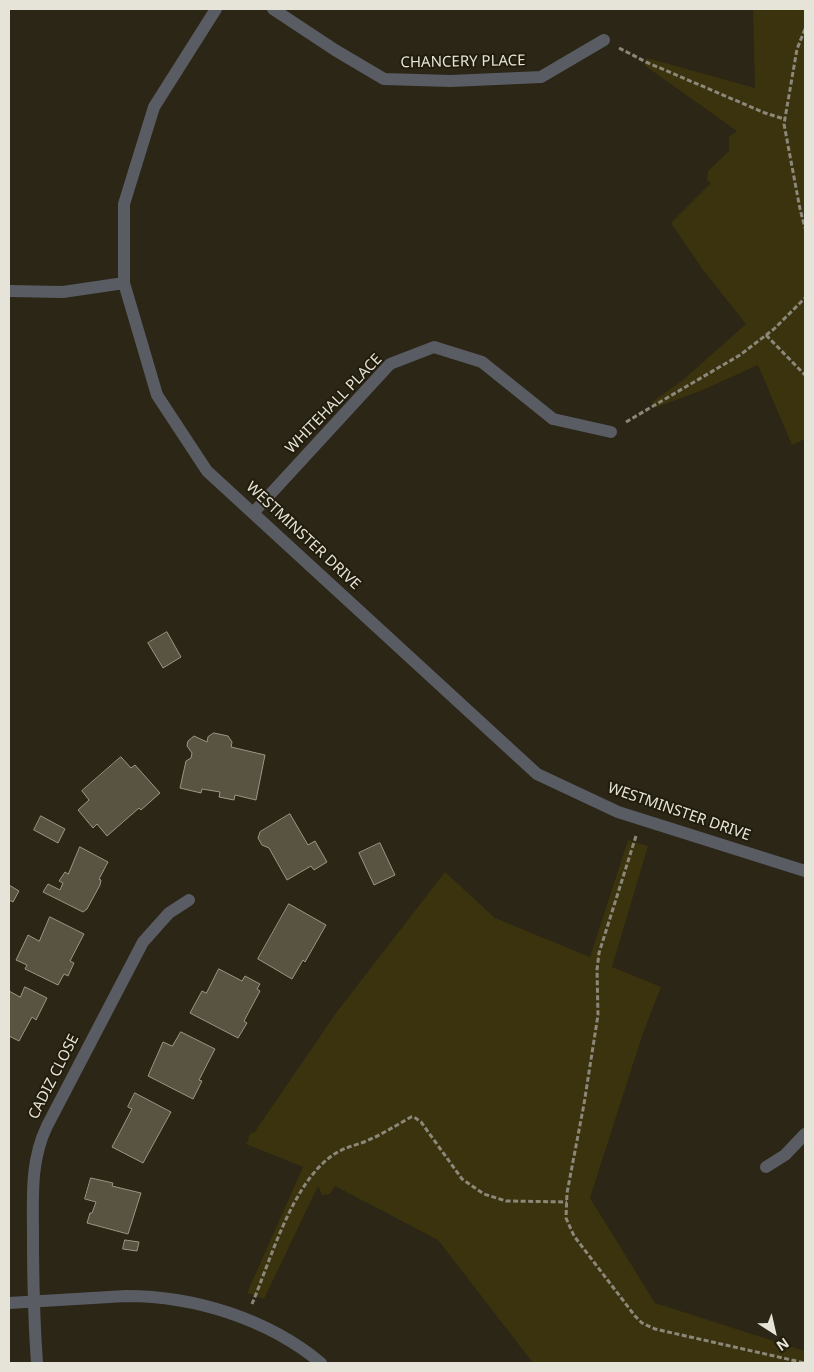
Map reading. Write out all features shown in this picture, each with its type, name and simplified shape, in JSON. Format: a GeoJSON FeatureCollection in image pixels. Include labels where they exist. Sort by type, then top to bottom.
{"type":"FeatureCollection","features":[{"type":"Feature","properties":{"kind":"street","name":"WESTMINSTER DRIVE"},"geometry":{"type":"LineString","coordinates":[[216,9],[154,107],[124,204],[124,283],[158,395],[207,471],[537,774],[618,812],[805,871]]}},
{"type":"Feature","properties":{"kind":"street","name":"CHANCERY PLACE"},"geometry":{"type":"LineString","coordinates":[[273,9],[335,50],[384,79],[451,81],[542,77],[604,40]]}},
{"type":"Feature","properties":{"kind":"street"},"geometry":{"type":"LineString","coordinates":[[9,291],[63,292],[124,283]]}},
{"type":"Feature","properties":{"kind":"street","name":"WHITEHALL PLACE"},"geometry":{"type":"LineString","coordinates":[[253,513],[390,364],[434,347],[482,362],[553,419],[611,432]]}},
{"type":"Feature","properties":{"kind":"street","name":"CADIZ CLOSE"},"geometry":{"type":"LineString","coordinates":[[37,1363],[33,1301],[33,1171],[42,1137],[143,942],[169,913],[189,900]]}},
{"type":"Feature","properties":{"kind":"street"},"geometry":{"type":"LineString","coordinates":[[766,1167],[785,1155],[805,1134]]}},
{"type":"Feature","properties":{"kind":"street"},"geometry":{"type":"LineString","coordinates":[[9,1303],[145,1296],[187,1302],[246,1319],[282,1336],[321,1363]]}},
{"type":"Feature","properties":{"kind":"path"},"geometry":{"type":"LineString","coordinates":[[805,29],[797,49],[784,119],[798,200],[805,228]]}},
{"type":"Feature","properties":{"kind":"path"},"geometry":{"type":"LineString","coordinates":[[604,40],[655,66],[765,113],[784,119]]}},
{"type":"Feature","properties":{"kind":"path"},"geometry":{"type":"LineString","coordinates":[[611,432],[680,389],[720,367],[766,335],[805,298]]}},
{"type":"Feature","properties":{"kind":"path"},"geometry":{"type":"LineString","coordinates":[[766,335],[805,375]]}},
{"type":"Feature","properties":{"kind":"path"},"geometry":{"type":"LineString","coordinates":[[642,819],[599,952],[598,1015],[584,1104],[568,1185],[566,1218],[574,1236],[642,1323],[655,1329],[805,1363]]}},
{"type":"Feature","properties":{"kind":"path"},"geometry":{"type":"LineString","coordinates":[[246,1319],[281,1231],[301,1191],[313,1173],[323,1162],[340,1150],[388,1131],[411,1117],[417,1118],[421,1122],[462,1179],[479,1191],[493,1198],[506,1201],[566,1202]]}},
{"type":"Feature","properties":{"kind":"shaded area"},"geometry":{"type":"Polygon","coordinates":[[[753,9],[805,9],[805,439],[792,445],[758,365],[705,389],[655,408],[652,402],[683,380],[746,324],[703,270],[671,223],[711,183],[707,180],[708,171],[729,151],[729,137],[737,131],[644,65],[647,58],[755,88],[753,9]]]}},
{"type":"Feature","properties":{"kind":"shaded area"},"geometry":{"type":"Polygon","coordinates":[[[628,840],[648,846],[612,967],[661,987],[642,1036],[590,1198],[655,1303],[805,1351],[805,1363],[533,1363],[438,1240],[335,1186],[330,1194],[322,1195],[318,1186],[264,1299],[247,1293],[303,1167],[246,1144],[249,1140],[248,1138],[251,1133],[254,1133],[336,1013],[445,872],[495,918],[590,957],[628,840]]]}},
{"type":"Feature","properties":{"kind":"building"},"geometry":{"type":"Polygon","coordinates":[[[167,632],[181,657],[163,668],[148,643],[167,632]]]}},
{"type":"Feature","properties":{"kind":"building"},"geometry":{"type":"Polygon","coordinates":[[[214,733],[228,736],[232,742],[231,747],[265,755],[256,800],[235,795],[234,800],[219,797],[220,792],[202,789],[201,793],[180,788],[186,761],[191,758],[192,753],[187,746],[188,741],[194,736],[207,742],[208,737],[214,733]]]}},
{"type":"Feature","properties":{"kind":"building"},"geometry":{"type":"Polygon","coordinates":[[[121,757],[131,768],[135,765],[160,793],[141,810],[139,808],[107,836],[97,824],[93,828],[78,810],[89,800],[82,791],[121,757]]]}},
{"type":"Feature","properties":{"kind":"building"},"geometry":{"type":"Polygon","coordinates":[[[290,814],[308,845],[315,841],[327,862],[314,870],[311,866],[287,880],[269,848],[262,845],[258,838],[260,832],[290,814]]]}},
{"type":"Feature","properties":{"kind":"building"},"geometry":{"type":"Polygon","coordinates":[[[41,816],[65,829],[58,843],[34,830],[41,816]]]}},
{"type":"Feature","properties":{"kind":"building"},"geometry":{"type":"Polygon","coordinates":[[[380,843],[395,875],[374,885],[359,853],[380,843]]]}},
{"type":"Feature","properties":{"kind":"building"},"geometry":{"type":"Polygon","coordinates":[[[80,847],[108,862],[99,879],[101,880],[100,885],[87,909],[83,912],[43,892],[48,884],[60,890],[63,883],[59,881],[65,872],[68,874],[80,847]]]}},
{"type":"Feature","properties":{"kind":"building"},"geometry":{"type":"Polygon","coordinates":[[[9,885],[19,891],[13,902],[9,900],[9,885]]]}},
{"type":"Feature","properties":{"kind":"building"},"geometry":{"type":"Polygon","coordinates":[[[289,904],[326,925],[305,962],[303,960],[292,979],[258,959],[289,904]]]}},
{"type":"Feature","properties":{"kind":"building"},"geometry":{"type":"Polygon","coordinates":[[[50,917],[84,934],[70,961],[74,963],[68,976],[64,974],[58,985],[25,969],[27,965],[16,960],[28,935],[39,941],[50,917]]]}},
{"type":"Feature","properties":{"kind":"building"},"geometry":{"type":"Polygon","coordinates":[[[219,969],[242,981],[245,976],[260,984],[257,989],[260,991],[244,1021],[247,1023],[238,1038],[190,1013],[202,991],[206,993],[219,969]]]}},
{"type":"Feature","properties":{"kind":"building"},"geometry":{"type":"Polygon","coordinates":[[[25,987],[47,998],[36,1020],[32,1017],[19,1041],[9,1036],[9,991],[20,997],[25,987]]]}},
{"type":"Feature","properties":{"kind":"building"},"geometry":{"type":"Polygon","coordinates":[[[181,1032],[215,1049],[199,1080],[202,1081],[193,1099],[148,1076],[163,1042],[172,1046],[181,1032]]]}},
{"type":"Feature","properties":{"kind":"building"},"geometry":{"type":"Polygon","coordinates":[[[135,1093],[171,1112],[143,1163],[112,1147],[132,1109],[128,1107],[135,1093]]]}},
{"type":"Feature","properties":{"kind":"building"},"geometry":{"type":"Polygon","coordinates":[[[91,1178],[113,1183],[112,1186],[141,1193],[128,1234],[87,1223],[96,1202],[85,1199],[91,1178]]]}},
{"type":"Feature","properties":{"kind":"building"},"geometry":{"type":"Polygon","coordinates":[[[125,1240],[139,1242],[137,1251],[123,1249],[125,1240]]]}}]}
